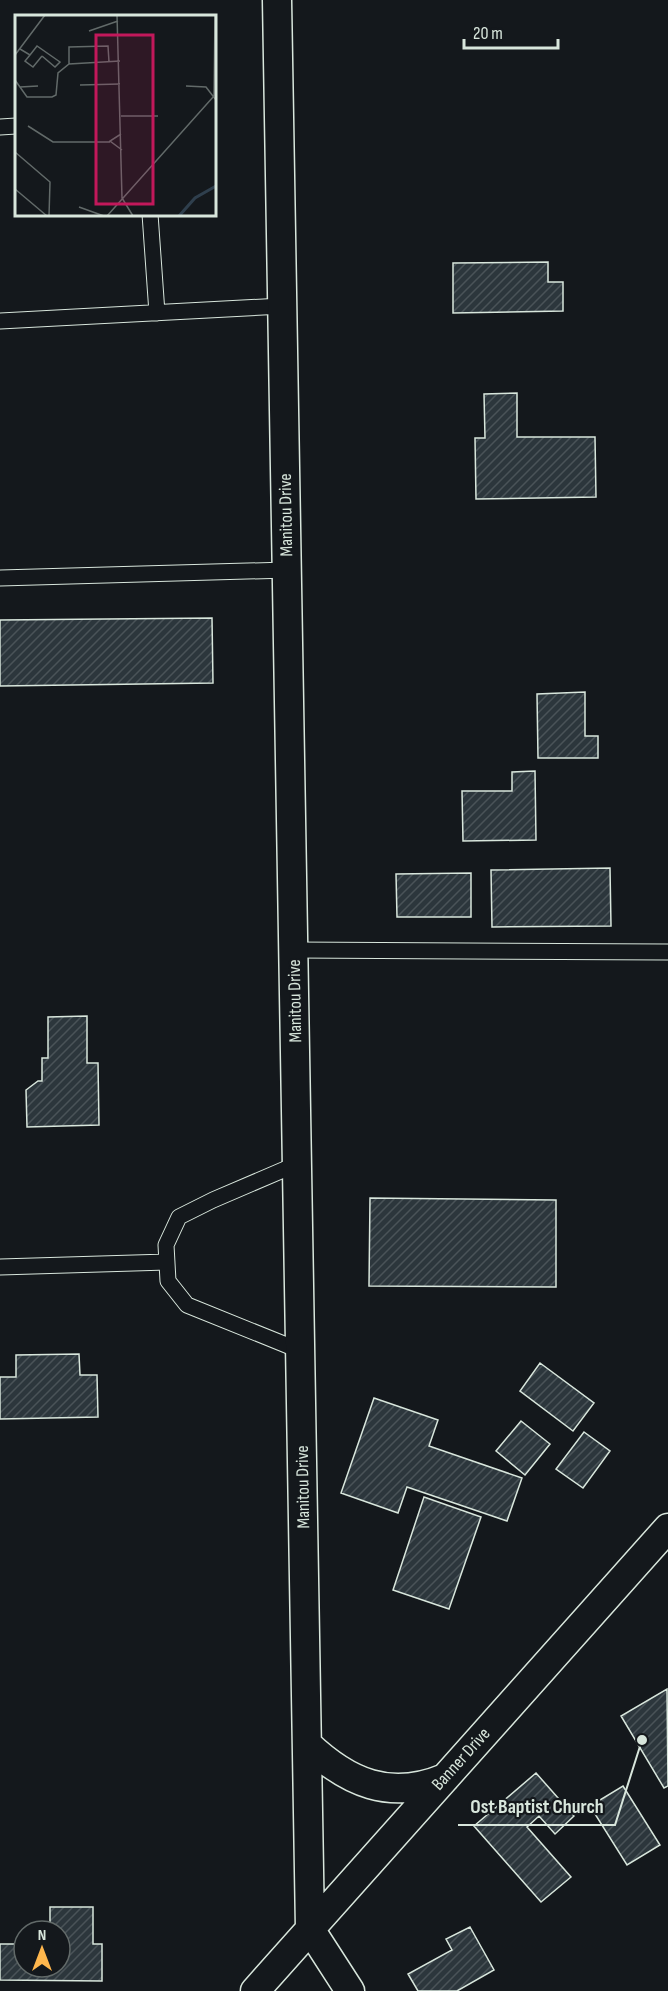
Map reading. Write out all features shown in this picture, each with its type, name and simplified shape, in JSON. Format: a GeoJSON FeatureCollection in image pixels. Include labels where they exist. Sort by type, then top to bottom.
{"type":"FeatureCollection","features":[{"type":"Feature","properties":{"kind":"street","name":"Manitou Drive"},"geometry":{"type":"LineString","coordinates":[[277,0],[310,1929]]}},
{"type":"Feature","properties":{"kind":"street","name":"Banner Drive"},"geometry":{"type":"LineString","coordinates":[[255,1991],[668,1528]]}},
{"type":"Feature","properties":{"kind":"street"},"geometry":{"type":"LineString","coordinates":[[307,1744],[325,1762],[362,1783],[397,1789],[429,1784],[445,1778]]}},
{"type":"Feature","properties":{"kind":"street"},"geometry":{"type":"LineString","coordinates":[[310,1929],[350,1991]]}},
{"type":"Feature","properties":{"kind":"lane"},"geometry":{"type":"LineString","coordinates":[[0,127],[15,126]]}},
{"type":"Feature","properties":{"kind":"lane"},"geometry":{"type":"LineString","coordinates":[[150,216],[157,313]]}},
{"type":"Feature","properties":{"kind":"lane"},"geometry":{"type":"LineString","coordinates":[[0,321],[282,306]]}},
{"type":"Feature","properties":{"kind":"lane"},"geometry":{"type":"LineString","coordinates":[[0,578],[287,570]]}},
{"type":"Feature","properties":{"kind":"lane"},"geometry":{"type":"LineString","coordinates":[[294,950],[668,952]]}},
{"type":"Feature","properties":{"kind":"lane"},"geometry":{"type":"LineString","coordinates":[[297,1164],[179,1217],[166,1245],[168,1281],[187,1305],[301,1351]]}},
{"type":"Feature","properties":{"kind":"lane"},"geometry":{"type":"LineString","coordinates":[[0,1267],[167,1262]]}},
{"type":"Feature","properties":{"kind":"building"},"geometry":{"type":"Polygon","coordinates":[[[548,262],[548,282],[563,282],[563,311],[453,313],[453,263],[548,262]]]}},
{"type":"Feature","properties":{"kind":"building"},"geometry":{"type":"Polygon","coordinates":[[[517,393],[517,437],[595,437],[596,497],[476,499],[475,438],[485,438],[484,394],[517,393]]]}},
{"type":"Feature","properties":{"kind":"building"},"geometry":{"type":"Polygon","coordinates":[[[212,618],[213,683],[0,686],[0,620],[212,618]]]}},
{"type":"Feature","properties":{"kind":"building"},"geometry":{"type":"Polygon","coordinates":[[[585,692],[585,736],[598,736],[598,758],[538,758],[537,694],[585,692]]]}},
{"type":"Feature","properties":{"kind":"building"},"geometry":{"type":"Polygon","coordinates":[[[535,771],[536,840],[463,841],[462,791],[512,791],[512,772],[535,771]]]}},
{"type":"Feature","properties":{"kind":"building"},"geometry":{"type":"Polygon","coordinates":[[[610,868],[611,926],[492,927],[491,870],[610,868]]]}},
{"type":"Feature","properties":{"kind":"building"},"geometry":{"type":"Polygon","coordinates":[[[471,873],[471,917],[397,917],[396,874],[471,873]]]}},
{"type":"Feature","properties":{"kind":"building"},"geometry":{"type":"Polygon","coordinates":[[[87,1016],[87,1063],[98,1063],[99,1125],[27,1127],[26,1090],[38,1081],[42,1081],[42,1058],[48,1058],[48,1017],[87,1016]]]}},
{"type":"Feature","properties":{"kind":"building"},"geometry":{"type":"Polygon","coordinates":[[[370,1198],[556,1200],[556,1287],[369,1286],[370,1198]]]}},
{"type":"Feature","properties":{"kind":"building"},"geometry":{"type":"Polygon","coordinates":[[[79,1354],[80,1375],[97,1375],[98,1417],[0,1419],[0,1377],[16,1377],[16,1355],[79,1354]]]}},
{"type":"Feature","properties":{"kind":"building"},"geometry":{"type":"Polygon","coordinates":[[[540,1363],[594,1403],[573,1431],[520,1391],[540,1363]]]}},
{"type":"Feature","properties":{"kind":"building"},"geometry":{"type":"Polygon","coordinates":[[[374,1398],[438,1420],[429,1446],[522,1478],[507,1521],[407,1487],[398,1513],[341,1493],[374,1398]]]}},
{"type":"Feature","properties":{"kind":"building"},"geometry":{"type":"Polygon","coordinates":[[[521,1421],[550,1444],[525,1475],[496,1451],[521,1421]]]}},
{"type":"Feature","properties":{"kind":"building"},"geometry":{"type":"Polygon","coordinates":[[[584,1432],[610,1451],[583,1488],[556,1469],[584,1432]]]}},
{"type":"Feature","properties":{"kind":"building"},"geometry":{"type":"Polygon","coordinates":[[[424,1497],[481,1517],[449,1609],[393,1590],[424,1497]]]}},
{"type":"Feature","properties":{"kind":"building"},"geometry":{"type":"Polygon","coordinates":[[[667,1689],[668,1786],[664,1788],[621,1716],[667,1689]]]}},
{"type":"Feature","properties":{"kind":"building"},"geometry":{"type":"Polygon","coordinates":[[[536,1773],[574,1816],[555,1834],[539,1816],[527,1827],[571,1877],[541,1902],[474,1826],[536,1773]]]}},
{"type":"Feature","properties":{"kind":"building"},"geometry":{"type":"Polygon","coordinates":[[[623,1786],[660,1845],[627,1865],[590,1806],[623,1786]]]}},
{"type":"Feature","properties":{"kind":"building"},"geometry":{"type":"Polygon","coordinates":[[[50,1907],[93,1907],[93,1944],[102,1944],[102,1981],[0,1980],[0,1944],[12,1944],[12,1979],[72,1979],[72,1919],[50,1919],[50,1907]]]}},
{"type":"Feature","properties":{"kind":"building"},"geometry":{"type":"Polygon","coordinates":[[[470,1927],[494,1970],[457,1991],[418,1991],[408,1974],[452,1950],[446,1939],[470,1927]]]}},
{"type":"Feature","properties":{"kind":"place","name":"Ost Baptist Church"},"geometry":{"type":"Point","coordinates":[642,1740]}}]}
